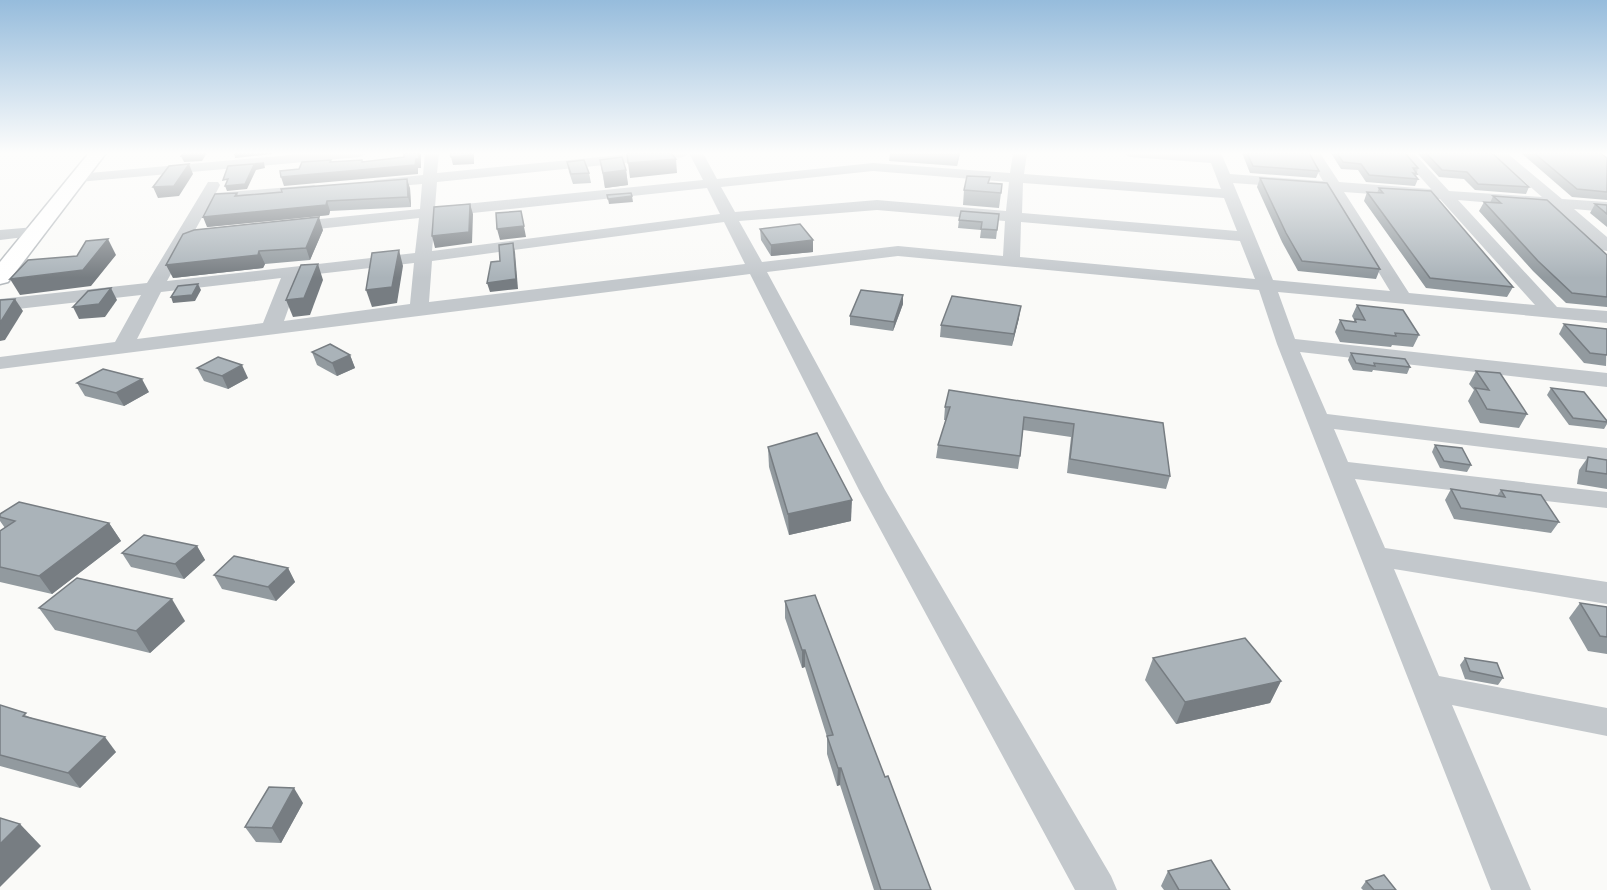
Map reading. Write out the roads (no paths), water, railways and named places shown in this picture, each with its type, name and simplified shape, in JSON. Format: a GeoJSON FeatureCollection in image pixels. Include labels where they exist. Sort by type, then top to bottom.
{"type":"FeatureCollection","features":[{"type":"Feature","properties":{"kind":"main road"},"geometry":{"type":"LineString","coordinates":[[0,277],[65,195]]}},
{"type":"Feature","properties":{"kind":"street"},"geometry":{"type":"LineString","coordinates":[[123,347],[154,287],[208,195]]}},
{"type":"Feature","properties":{"kind":"street"},"geometry":{"type":"LineString","coordinates":[[205,199],[258,195]]}},
{"type":"Feature","properties":{"kind":"street"},"geometry":{"type":"LineString","coordinates":[[419,309],[429,195]]}},
{"type":"Feature","properties":{"kind":"street"},"geometry":{"type":"LineString","coordinates":[[276,228],[609,195]]}},
{"type":"Feature","properties":{"kind":"street"},"geometry":{"type":"LineString","coordinates":[[718,195],[872,490],[1097,890]]}},
{"type":"Feature","properties":{"kind":"street"},"geometry":{"type":"LineString","coordinates":[[1011,260],[1015,195]]}},
{"type":"Feature","properties":{"kind":"street"},"geometry":{"type":"LineString","coordinates":[[1230,195],[1287,344],[1511,890]]}},
{"type":"Feature","properties":{"kind":"street"},"geometry":{"type":"LineString","coordinates":[[1339,195],[1402,298]]}},
{"type":"Feature","properties":{"kind":"street"},"geometry":{"type":"LineString","coordinates":[[1439,195],[1607,207]]}},
{"type":"Feature","properties":{"kind":"street"},"geometry":{"type":"LineString","coordinates":[[1445,195],[1551,311]]}},
{"type":"Feature","properties":{"kind":"street"},"geometry":{"type":"LineString","coordinates":[[1547,195],[1607,246]]}},
{"type":"Feature","properties":{"kind":"street"},"geometry":{"type":"LineString","coordinates":[[0,305],[423,257],[730,217],[877,205],[1247,237]]}},
{"type":"Feature","properties":{"kind":"street"},"geometry":{"type":"LineString","coordinates":[[0,235],[35,232]]}},
{"type":"Feature","properties":{"kind":"street"},"geometry":{"type":"LineString","coordinates":[[183,237],[207,235]]}},
{"type":"Feature","properties":{"kind":"street"},"geometry":{"type":"LineString","coordinates":[[0,363],[898,251],[1607,316]]}},
{"type":"Feature","properties":{"kind":"street"},"geometry":{"type":"LineString","coordinates":[[272,328],[293,272]]}},
{"type":"Feature","properties":{"kind":"street"},"geometry":{"type":"LineString","coordinates":[[1287,344],[1607,380]]}},
{"type":"Feature","properties":{"kind":"street"},"geometry":{"type":"LineString","coordinates":[[1318,420],[1607,455]]}},
{"type":"Feature","properties":{"kind":"street"},"geometry":{"type":"LineString","coordinates":[[1338,469],[1607,500]]}},
{"type":"Feature","properties":{"kind":"street"},"geometry":{"type":"LineString","coordinates":[[1374,556],[1607,593]]}},
{"type":"Feature","properties":{"kind":"street"},"geometry":{"type":"LineString","coordinates":[[1428,687],[1607,722]]}}]}
